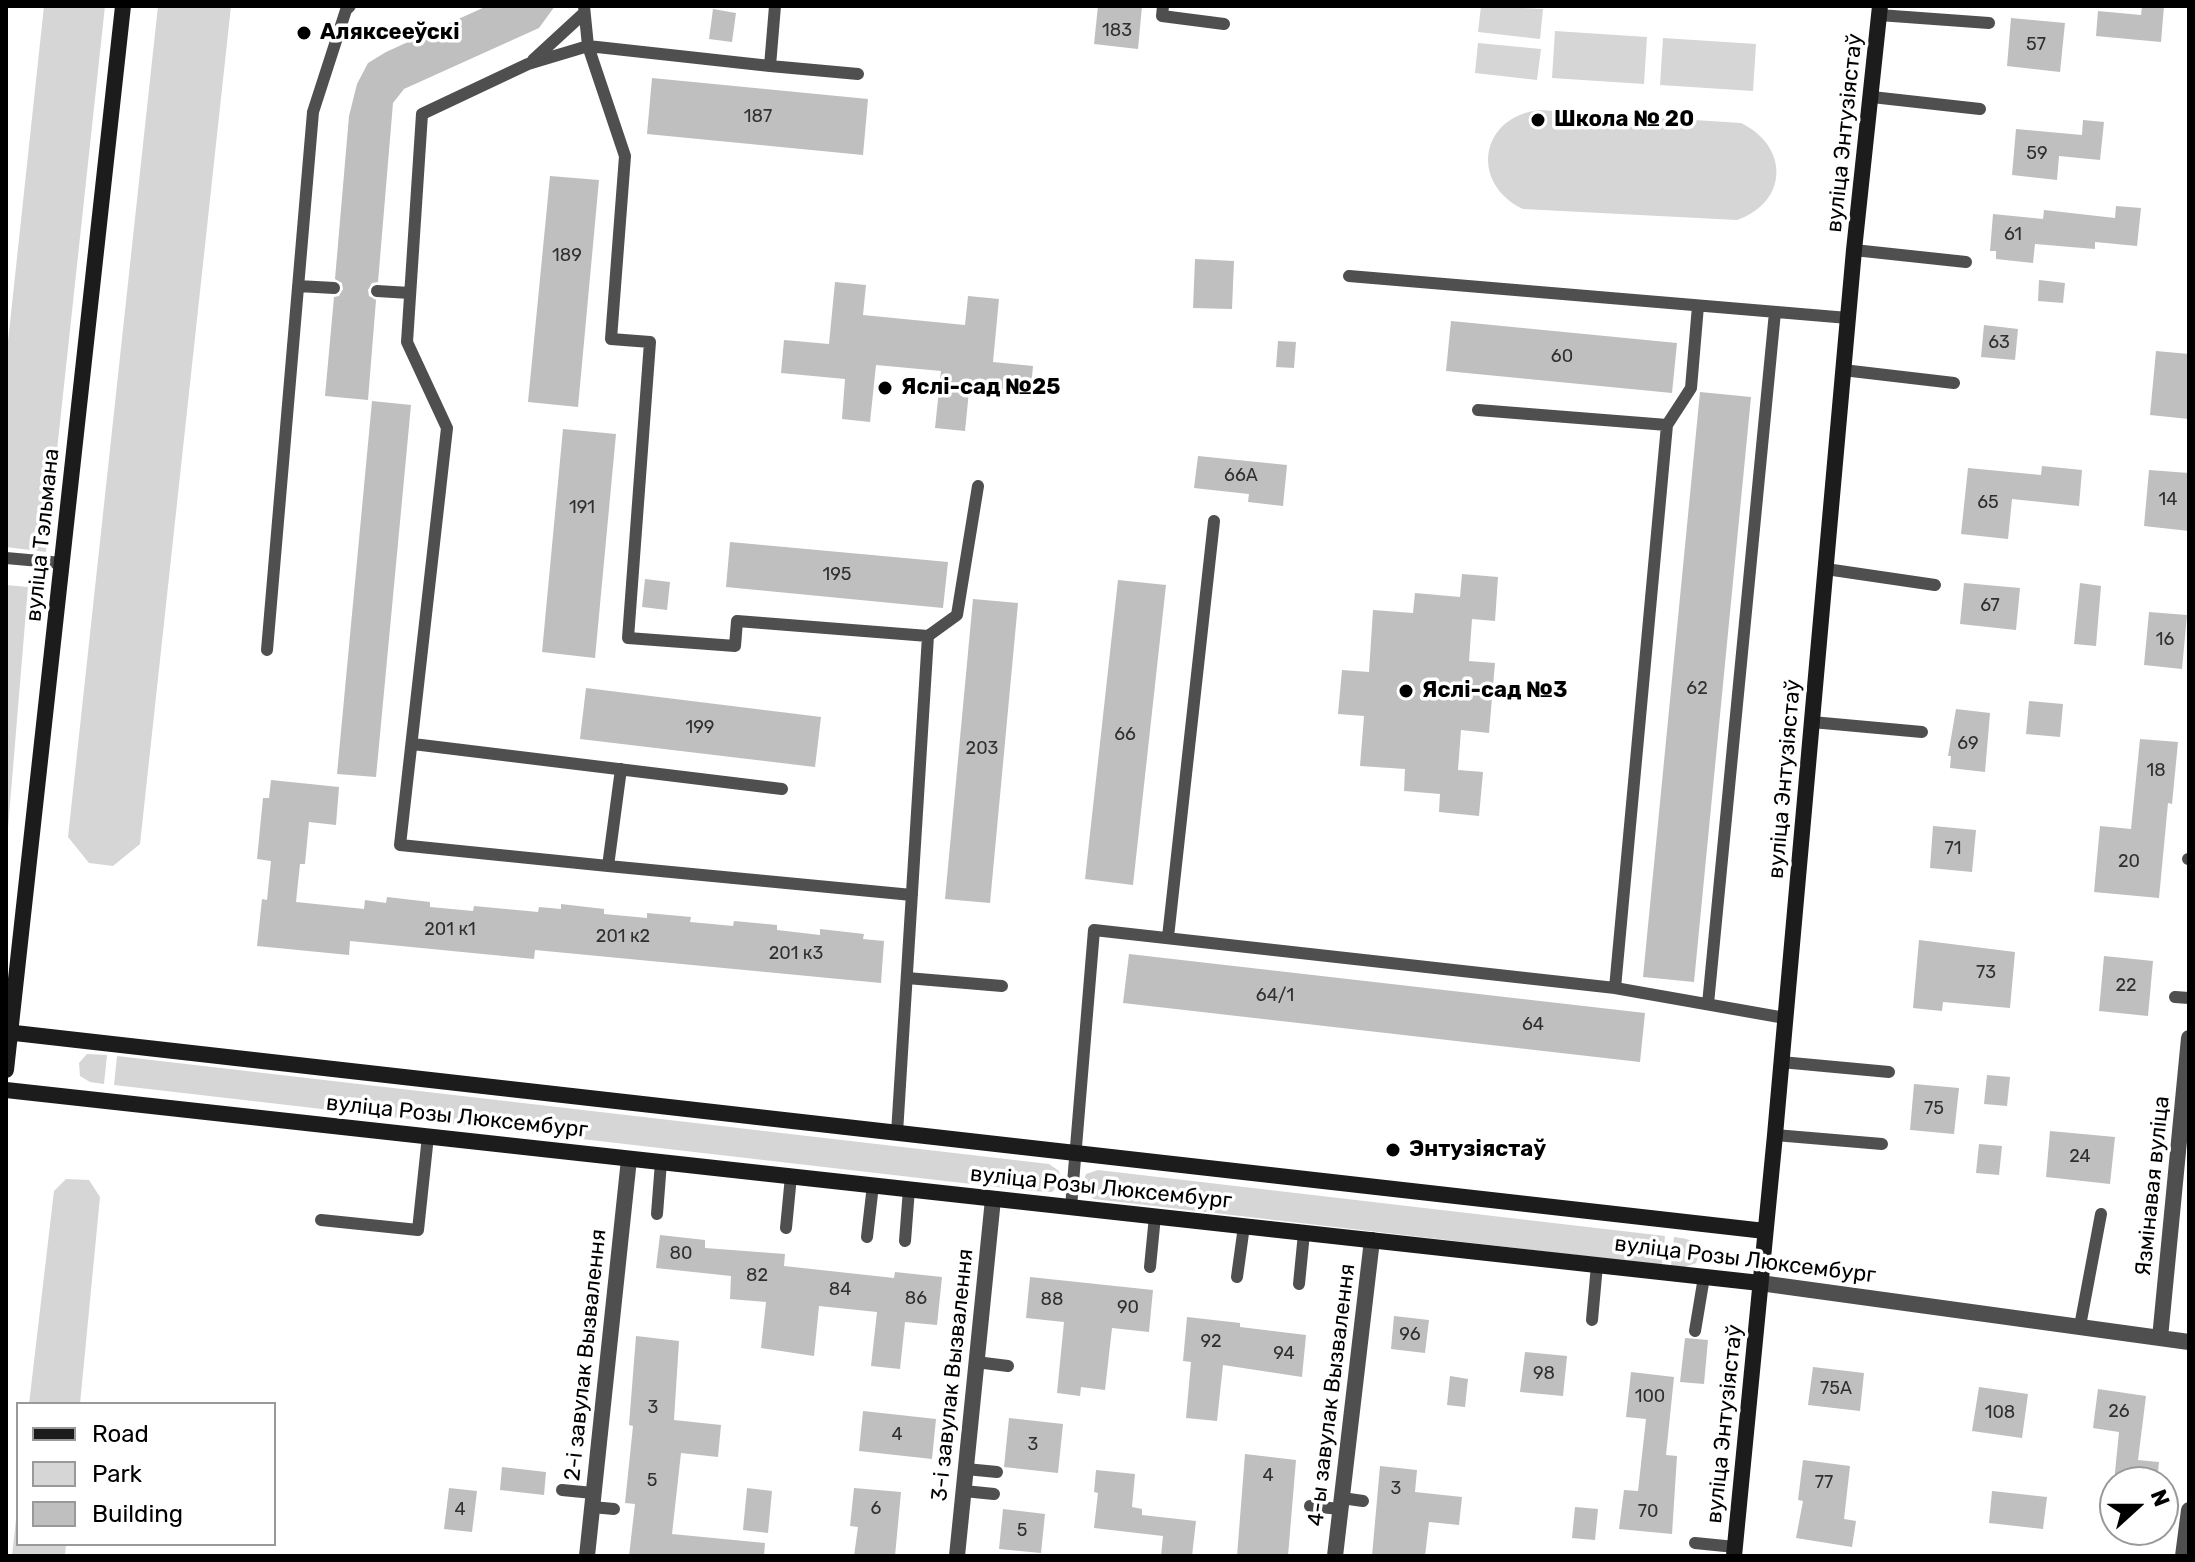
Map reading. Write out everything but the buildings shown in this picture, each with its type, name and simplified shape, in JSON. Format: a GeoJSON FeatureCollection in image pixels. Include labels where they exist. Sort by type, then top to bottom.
{"type":"FeatureCollection","features":[{"type":"Feature","properties":{"kind":"main road","name":"вуліца Тэльмана"},"geometry":{"type":"LineString","coordinates":[[6,1070],[123,6]]}},
{"type":"Feature","properties":{"kind":"main road","name":"вуліца Энтузіястаў"},"geometry":{"type":"LineString","coordinates":[[1734,1551],[1775,1135],[1854,250],[1879,10]]}},
{"type":"Feature","properties":{"kind":"main road","name":"вуліца Розы Люксембург"},"geometry":{"type":"LineString","coordinates":[[8,1032],[1765,1231]]}},
{"type":"Feature","properties":{"kind":"main road","name":"вуліца Розы Люксембург"},"geometry":{"type":"LineString","coordinates":[[6,1090],[1760,1283]]}},
{"type":"Feature","properties":{"kind":"street","name":"Язмінавая вуліца"},"geometry":{"type":"LineString","coordinates":[[2160,1338],[2189,1038]]}},
{"type":"Feature","properties":{"kind":"street","name":"2-і завулак Вызвалення"},"geometry":{"type":"LineString","coordinates":[[587,1556],[629,1159]]}},
{"type":"Feature","properties":{"kind":"street","name":"3-і завулак Вызвалення"},"geometry":{"type":"LineString","coordinates":[[957,1556],[993,1199]]}},
{"type":"Feature","properties":{"kind":"street","name":"4-ы завулак Вызвалення"},"geometry":{"type":"LineString","coordinates":[[1335,1556],[1372,1240]]}},
{"type":"Feature","properties":{"kind":"street","name":"вуліца Розы Люксембург"},"geometry":{"type":"LineString","coordinates":[[1760,1283],[2189,1342]]}},
{"type":"Feature","properties":{"kind":"street"},"geometry":{"type":"LineString","coordinates":[[2183,1556],[2189,1510]]}},
{"type":"Feature","properties":{"kind":"lane"},"geometry":{"type":"LineString","coordinates":[[267,650],[313,112],[346,10],[350,6]]}},
{"type":"Feature","properties":{"kind":"lane"},"geometry":{"type":"LineString","coordinates":[[770,66],[775,6]]}},
{"type":"Feature","properties":{"kind":"lane"},"geometry":{"type":"LineString","coordinates":[[1163,6],[1162,16],[1224,24]]}},
{"type":"Feature","properties":{"kind":"lane"},"geometry":{"type":"LineString","coordinates":[[584,10],[588,46],[625,156],[611,339],[650,342],[628,638],[735,646],[737,621],[928,636],[957,615],[978,486]]}},
{"type":"Feature","properties":{"kind":"lane"},"geometry":{"type":"LineString","coordinates":[[528,64],[584,10]]}},
{"type":"Feature","properties":{"kind":"lane"},"geometry":{"type":"LineString","coordinates":[[1879,10],[1989,23]]}},
{"type":"Feature","properties":{"kind":"lane"},"geometry":{"type":"LineString","coordinates":[[858,74],[588,46],[528,64],[422,114],[407,342],[447,428],[400,845],[912,895]]}},
{"type":"Feature","properties":{"kind":"lane"},"geometry":{"type":"LineString","coordinates":[[1872,97],[1980,109]]}},
{"type":"Feature","properties":{"kind":"lane"},"geometry":{"type":"LineString","coordinates":[[1854,250],[1966,262]]}},
{"type":"Feature","properties":{"kind":"lane"},"geometry":{"type":"LineString","coordinates":[[1349,276],[1848,318]]}},
{"type":"Feature","properties":{"kind":"lane"},"geometry":{"type":"LineString","coordinates":[[298,286],[334,288]]}},
{"type":"Feature","properties":{"kind":"lane"},"geometry":{"type":"LineString","coordinates":[[377,291],[410,293]]}},
{"type":"Feature","properties":{"kind":"lane"},"geometry":{"type":"LineString","coordinates":[[1615,988],[1667,425],[1691,388],[1698,306]]}},
{"type":"Feature","properties":{"kind":"lane"},"geometry":{"type":"LineString","coordinates":[[1708,1004],[1775,312]]}},
{"type":"Feature","properties":{"kind":"lane"},"geometry":{"type":"LineString","coordinates":[[1843,370],[1954,383]]}},
{"type":"Feature","properties":{"kind":"lane"},"geometry":{"type":"LineString","coordinates":[[1478,410],[1667,425]]}},
{"type":"Feature","properties":{"kind":"lane"},"geometry":{"type":"LineString","coordinates":[[1168,937],[1214,521]]}},
{"type":"Feature","properties":{"kind":"lane"},"geometry":{"type":"LineString","coordinates":[[6,558],[62,563]]}},
{"type":"Feature","properties":{"kind":"lane"},"geometry":{"type":"LineString","coordinates":[[1826,569],[1935,585]]}},
{"type":"Feature","properties":{"kind":"lane"},"geometry":{"type":"LineString","coordinates":[[897,1133],[928,636]]}},
{"type":"Feature","properties":{"kind":"lane"},"geometry":{"type":"LineString","coordinates":[[1812,722],[1922,732]]}},
{"type":"Feature","properties":{"kind":"lane"},"geometry":{"type":"LineString","coordinates":[[413,744],[782,789]]}},
{"type":"Feature","properties":{"kind":"lane"},"geometry":{"type":"LineString","coordinates":[[608,866],[621,769]]}},
{"type":"Feature","properties":{"kind":"lane"},"geometry":{"type":"LineString","coordinates":[[1071,1207],[1094,930],[1615,988],[1785,1018]]}},
{"type":"Feature","properties":{"kind":"lane"},"geometry":{"type":"LineString","coordinates":[[907,978],[1002,986]]}},
{"type":"Feature","properties":{"kind":"lane"},"geometry":{"type":"LineString","coordinates":[[2175,997],[2189,998]]}},
{"type":"Feature","properties":{"kind":"lane"},"geometry":{"type":"LineString","coordinates":[[1781,1062],[1889,1072]]}},
{"type":"Feature","properties":{"kind":"lane"},"geometry":{"type":"LineString","coordinates":[[1775,1135],[1882,1144]]}},
{"type":"Feature","properties":{"kind":"lane"},"geometry":{"type":"LineString","coordinates":[[321,1220],[418,1230],[428,1136]]}},
{"type":"Feature","properties":{"kind":"lane"},"geometry":{"type":"LineString","coordinates":[[657,1214],[661,1162]]}},
{"type":"Feature","properties":{"kind":"lane"},"geometry":{"type":"LineString","coordinates":[[786,1228],[791,1176]]}},
{"type":"Feature","properties":{"kind":"lane"},"geometry":{"type":"LineString","coordinates":[[867,1237],[873,1185]]}},
{"type":"Feature","properties":{"kind":"lane"},"geometry":{"type":"LineString","coordinates":[[905,1241],[909,1189]]}},
{"type":"Feature","properties":{"kind":"lane"},"geometry":{"type":"LineString","coordinates":[[2080,1326],[2101,1214]]}},
{"type":"Feature","properties":{"kind":"lane"},"geometry":{"type":"LineString","coordinates":[[1150,1267],[1155,1216]]}},
{"type":"Feature","properties":{"kind":"lane"},"geometry":{"type":"LineString","coordinates":[[1237,1277],[1244,1226]]}},
{"type":"Feature","properties":{"kind":"lane"},"geometry":{"type":"LineString","coordinates":[[1299,1284],[1304,1233]]}},
{"type":"Feature","properties":{"kind":"lane"},"geometry":{"type":"LineString","coordinates":[[1592,1320],[1597,1265]]}},
{"type":"Feature","properties":{"kind":"lane"},"geometry":{"type":"LineString","coordinates":[[1695,1331],[1704,1277]]}},
{"type":"Feature","properties":{"kind":"lane"},"geometry":{"type":"LineString","coordinates":[[976,1362],[1008,1366]]}},
{"type":"Feature","properties":{"kind":"lane"},"geometry":{"type":"LineString","coordinates":[[966,1469],[997,1472]]}},
{"type":"Feature","properties":{"kind":"lane"},"geometry":{"type":"LineString","coordinates":[[562,1490],[614,1509]]}},
{"type":"Feature","properties":{"kind":"lane"},"geometry":{"type":"LineString","coordinates":[[964,1491],[994,1494]]}},
{"type":"Feature","properties":{"kind":"lane"},"geometry":{"type":"LineString","coordinates":[[1310,1506],[1363,1501]]}},
{"type":"Feature","properties":{"kind":"lane"},"geometry":{"type":"LineString","coordinates":[[1695,1543],[1734,1551]]}},
{"type":"Feature","properties":{"kind":"green space"},"geometry":{"type":"Polygon","coordinates":[[[44,6],[105,6],[46,552],[6,547],[6,360],[44,6]]]}},
{"type":"Feature","properties":{"kind":"green space"},"geometry":{"type":"Polygon","coordinates":[[[158,6],[231,6],[140,844],[113,866],[89,863],[68,837],[158,6]]]}},
{"type":"Feature","properties":{"kind":"green space"},"geometry":{"type":"Polygon","coordinates":[[[1481,6],[1543,9],[1540,39],[1478,32],[1481,6]]]}},
{"type":"Feature","properties":{"kind":"green space"},"geometry":{"type":"Polygon","coordinates":[[[1555,31],[1647,37],[1644,84],[1552,78],[1555,31]]]}},
{"type":"Feature","properties":{"kind":"green space"},"geometry":{"type":"Polygon","coordinates":[[[1663,38],[1756,44],[1753,91],[1660,85],[1663,38]]]}},
{"type":"Feature","properties":{"kind":"green space"},"geometry":{"type":"Polygon","coordinates":[[[1478,43],[1541,49],[1537,80],[1475,73],[1478,43]]]}},
{"type":"Feature","properties":{"kind":"green space"},"geometry":{"type":"Polygon","coordinates":[[[1540,110],[1741,123],[1768,145],[1775,159],[1774,187],[1754,212],[1737,220],[1523,209],[1506,198],[1494,183],[1489,168],[1489,152],[1494,137],[1504,124],[1520,115],[1540,110]]]}},
{"type":"Feature","properties":{"kind":"green space"},"geometry":{"type":"Polygon","coordinates":[[[6,585],[28,587],[6,852],[6,585]]]}},
{"type":"Feature","properties":{"kind":"green space"},"geometry":{"type":"Polygon","coordinates":[[[87,1054],[107,1055],[104,1084],[90,1082],[80,1076],[79,1063],[87,1054]]]}},
{"type":"Feature","properties":{"kind":"green space"},"geometry":{"type":"Polygon","coordinates":[[[117,1056],[1049,1164],[1059,1171],[1061,1183],[1052,1192],[1032,1191],[114,1085],[117,1056]]]}},
{"type":"Feature","properties":{"kind":"green space"},"geometry":{"type":"Polygon","coordinates":[[[1098,1170],[1665,1236],[1662,1265],[1094,1199],[1084,1192],[1082,1186],[1086,1174],[1098,1170]]]}},
{"type":"Feature","properties":{"kind":"green space"},"geometry":{"type":"Polygon","coordinates":[[[66,1179],[89,1180],[100,1197],[80,1402],[29,1402],[54,1191],[66,1179]]]}},
{"type":"Feature","properties":{"kind":"green space"},"geometry":{"type":"Polygon","coordinates":[[[1674,1237],[1696,1244],[1700,1251],[1696,1263],[1685,1267],[1671,1266],[1674,1237]]]}},
{"type":"Feature","properties":{"kind":"green space"},"geometry":{"type":"Polygon","coordinates":[[[16,1519],[16,1546],[66,1546],[65,1556],[12,1556],[16,1519]]]}},
{"type":"Feature","properties":{"kind":"place","name":"Аляксееўскі"},"geometry":{"type":"Point","coordinates":[304,33]}},
{"type":"Feature","properties":{"kind":"place","name":"Школа № 20"},"geometry":{"type":"Point","coordinates":[1538,120]}},
{"type":"Feature","properties":{"kind":"place","name":"Яслі-сад №25"},"geometry":{"type":"Point","coordinates":[885,388]}},
{"type":"Feature","properties":{"kind":"place","name":"Яслі-сад №3"},"geometry":{"type":"Point","coordinates":[1406,691]}},
{"type":"Feature","properties":{"kind":"place","name":"Энтузіястаў"},"geometry":{"type":"Point","coordinates":[1393,1150]}}]}
